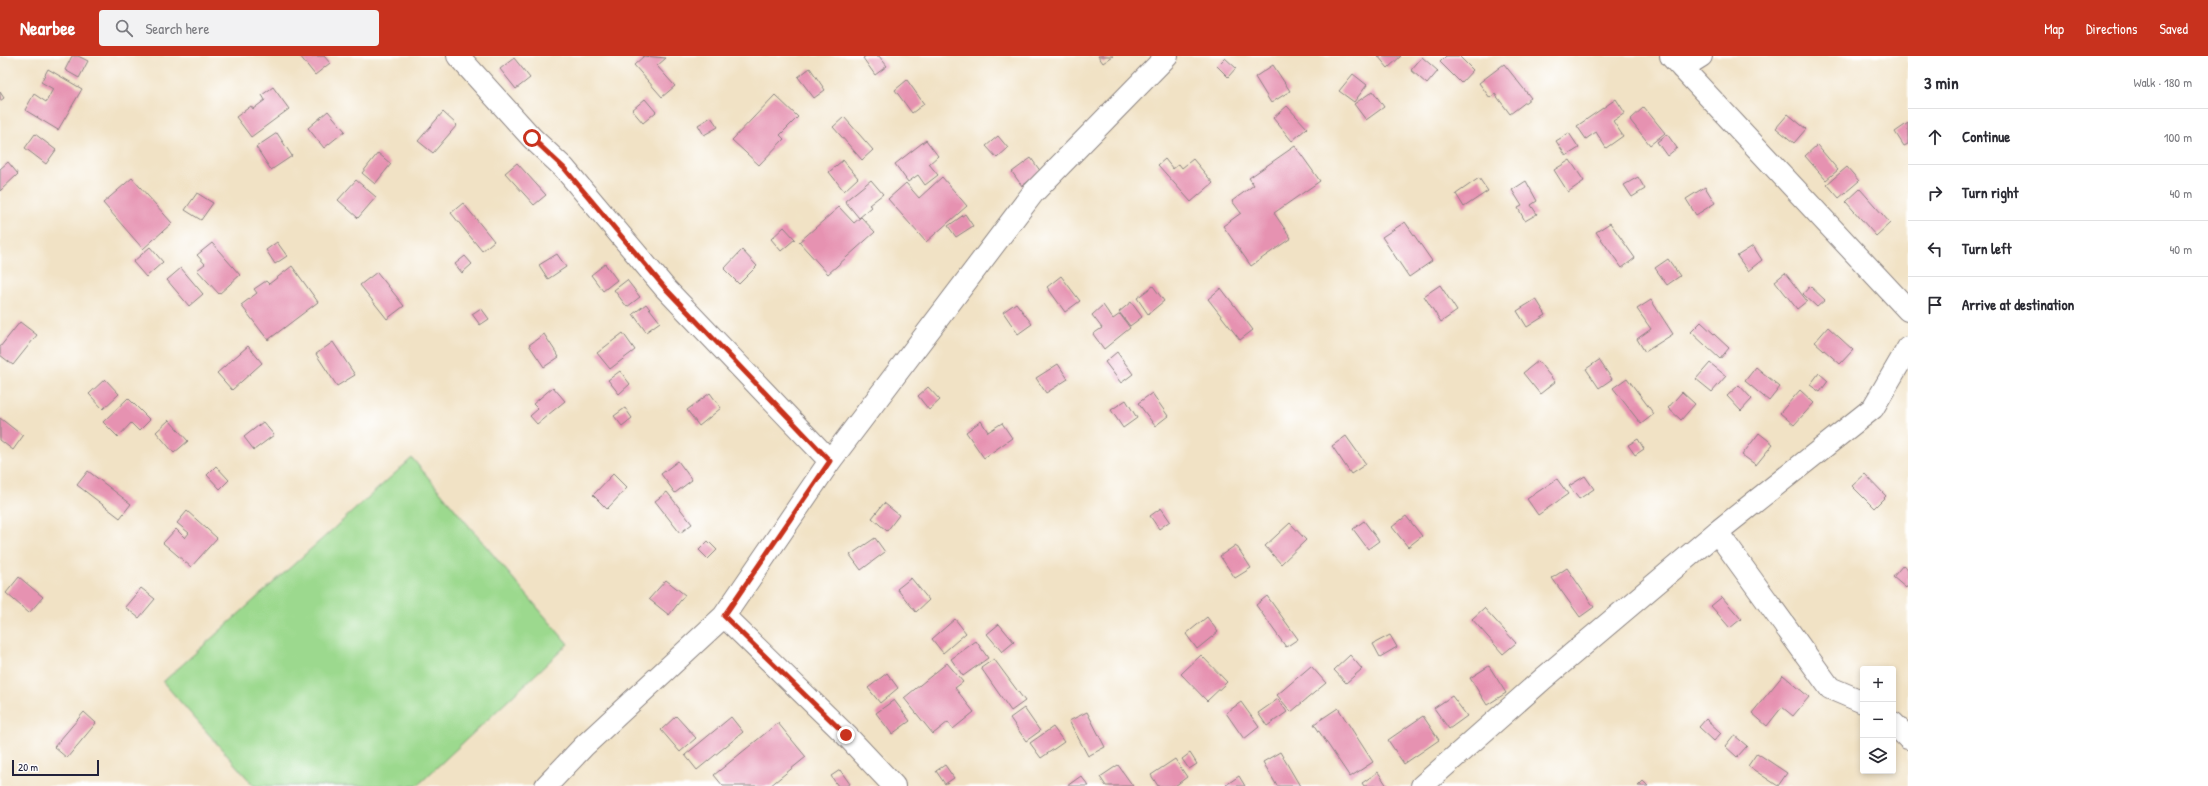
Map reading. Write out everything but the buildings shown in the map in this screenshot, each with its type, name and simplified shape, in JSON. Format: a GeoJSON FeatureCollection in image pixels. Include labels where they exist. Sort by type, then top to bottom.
{"type":"FeatureCollection","features":[{"type":"Feature","properties":{"kind":"street"},"geometry":{"type":"LineString","coordinates":[[458,56],[532,138],[564,168],[665,288],[830,461]]}},
{"type":"Feature","properties":{"kind":"street"},"geometry":{"type":"LineString","coordinates":[[546,786],[584,746],[724,616],[830,461],[1033,193],[1167,56]]}},
{"type":"Feature","properties":{"kind":"street"},"geometry":{"type":"LineString","coordinates":[[1701,56],[1676,62],[1908,310]]}},
{"type":"Feature","properties":{"kind":"street"},"geometry":{"type":"LineString","coordinates":[[1422,786],[1544,678],[1717,532],[1873,408],[1908,348]]}},
{"type":"Feature","properties":{"kind":"street"},"geometry":{"type":"LineString","coordinates":[[1717,532],[1830,688],[1860,701]]}},
{"type":"Feature","properties":{"kind":"street"},"geometry":{"type":"LineString","coordinates":[[724,616],[846,735],[894,786]]}},
{"type":"Feature","properties":{"kind":"street"},"geometry":{"type":"LineString","coordinates":[[1896,725],[1908,738]]}},
{"type":"Feature","properties":{"kind":"green space"},"geometry":{"type":"Polygon","coordinates":[[[412,458],[568,644],[417,786],[254,786],[163,682],[412,458]]]}},
{"type":"Feature","properties":{"kind":"route"},"geometry":{"type":"LineString","coordinates":[[532,138],[564,168],[665,288],[830,461],[724,616],[846,735]]}}]}
